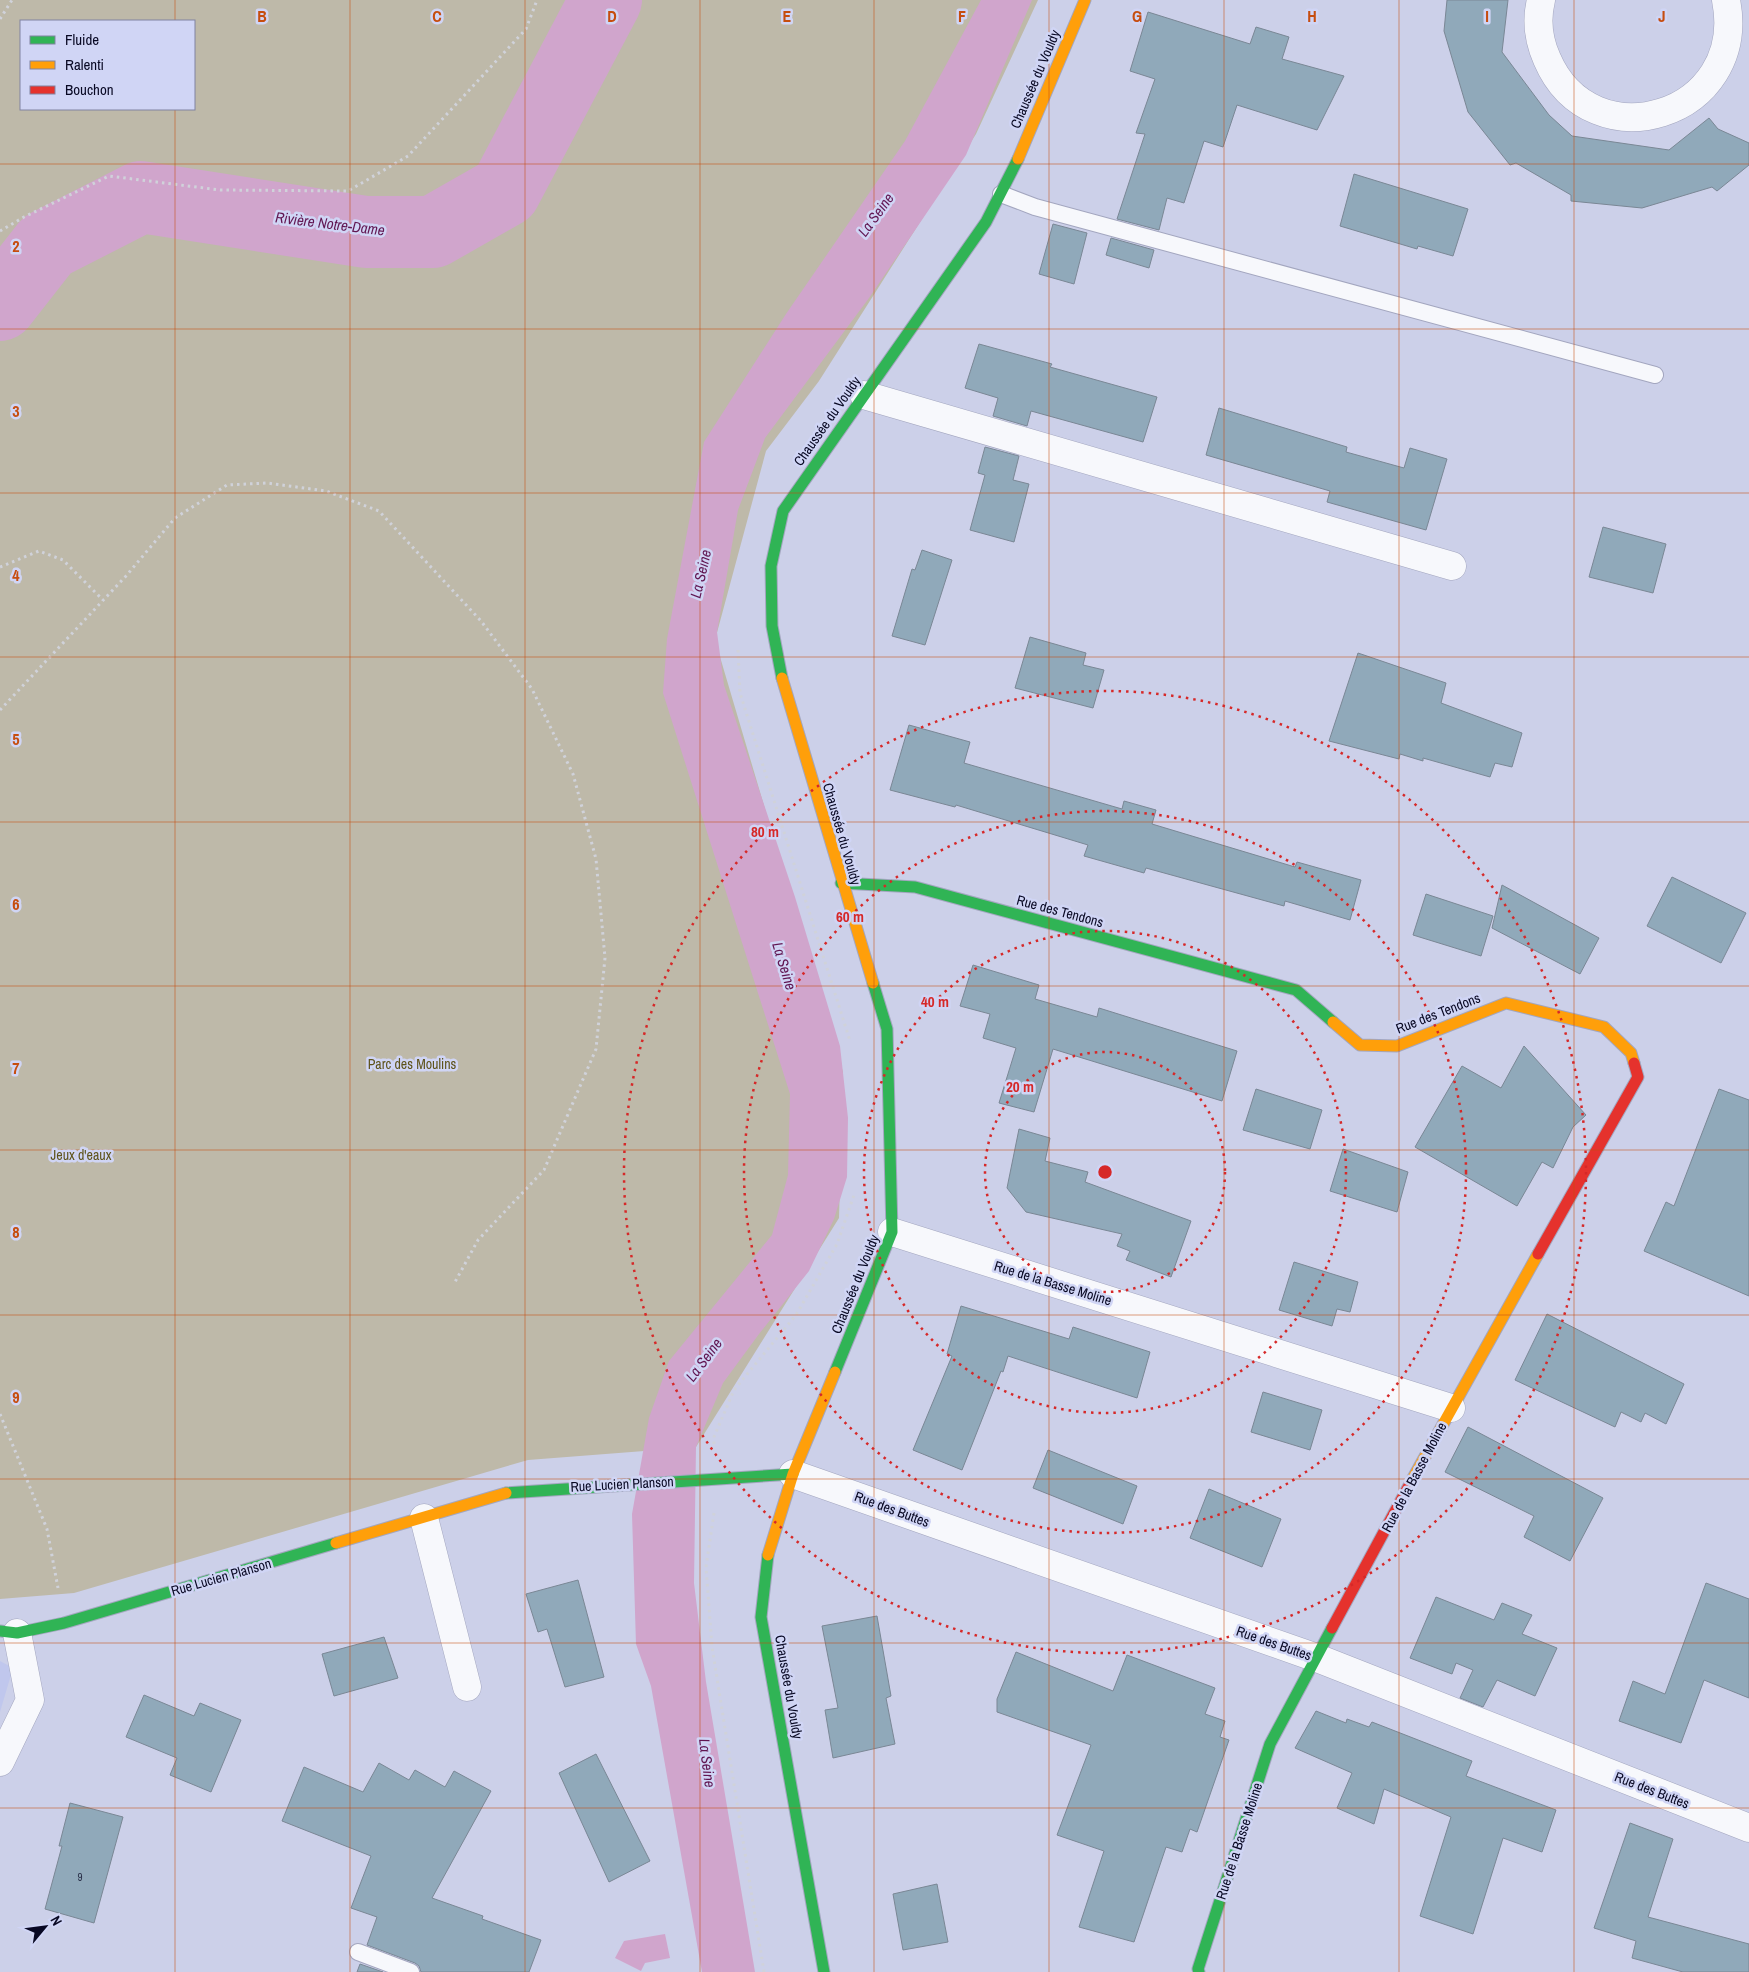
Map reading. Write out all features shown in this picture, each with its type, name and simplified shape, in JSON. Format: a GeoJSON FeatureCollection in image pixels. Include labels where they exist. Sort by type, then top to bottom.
{"type":"FeatureCollection","features":[{"type":"Feature","properties":{"kind":"street","name":"Chaussée du Vouldy"},"geometry":{"type":"LineString","coordinates":[[824,1972],[761,1617],[766,1563],[793,1474],[892,1232],[887,1029],[841,883],[784,689],[772,626],[771,566],[782,512],[986,222],[1012,172],[1085,0]]}},
{"type":"Feature","properties":{"kind":"street"},"geometry":{"type":"LineString","coordinates":[[1542,0],[1538,11],[1540,44],[1553,74],[1575,98],[1604,113],[1634,118],[1664,113],[1691,99],[1713,77],[1726,49],[1730,19],[1726,0]]}},
{"type":"Feature","properties":{"kind":"street"},"geometry":{"type":"LineString","coordinates":[[864,395],[1452,566]]}},
{"type":"Feature","properties":{"kind":"street","name":"Rue des Tendons"},"geometry":{"type":"LineString","coordinates":[[841,883],[915,887],[1296,990],[1360,1045],[1397,1046],[1506,1003],[1604,1027],[1631,1054],[1638,1077],[1451,1408]]}},
{"type":"Feature","properties":{"kind":"street","name":"Rue de la Basse Moline"},"geometry":{"type":"LineString","coordinates":[[892,1232],[1451,1408],[1270,1744],[1198,1969],[1199,1972]]}},
{"type":"Feature","properties":{"kind":"street","name":"Rue Lucien Planson"},"geometry":{"type":"LineString","coordinates":[[8,1632],[64,1624],[424,1518],[512,1490],[793,1474]]}},
{"type":"Feature","properties":{"kind":"street","name":"Rue des Buttes"},"geometry":{"type":"LineString","coordinates":[[793,1474],[1317,1658],[1749,1828]]}},
{"type":"Feature","properties":{"kind":"street"},"geometry":{"type":"LineString","coordinates":[[424,1518],[467,1687]]}},
{"type":"Feature","properties":{"kind":"street"},"geometry":{"type":"LineString","coordinates":[[0,1762],[30,1700],[8,1632]]}},
{"type":"Feature","properties":{"kind":"lane"},"geometry":{"type":"LineString","coordinates":[[1000,194],[1035,208],[1654,375]]}},
{"type":"Feature","properties":{"kind":"lane"},"geometry":{"type":"LineString","coordinates":[[358,1952],[405,1971]]}},
{"type":"Feature","properties":{"kind":"path"},"geometry":{"type":"LineString","coordinates":[[0,19],[12,0]]}},
{"type":"Feature","properties":{"kind":"path"},"geometry":{"type":"LineString","coordinates":[[0,231],[24,217],[109,176],[220,190],[348,190],[408,156],[526,29],[537,0]]}},
{"type":"Feature","properties":{"kind":"path"},"geometry":{"type":"LineString","coordinates":[[0,710],[103,600],[175,518],[227,485],[267,483],[326,491],[379,511],[481,621],[532,689],[574,774],[596,859],[605,958],[596,1049],[544,1170],[478,1240],[456,1282]]}},
{"type":"Feature","properties":{"kind":"path"},"geometry":{"type":"LineString","coordinates":[[0,567],[39,551],[63,560],[103,600]]}},
{"type":"Feature","properties":{"kind":"path"},"geometry":{"type":"LineString","coordinates":[[738,646],[740,693],[853,1050]]}},
{"type":"Feature","properties":{"kind":"path"},"geometry":{"type":"LineString","coordinates":[[764,1972],[712,1647],[706,1567],[714,1514],[710,1479],[714,1437],[734,1390],[796,1315],[837,1244],[856,1190]]}},
{"type":"Feature","properties":{"kind":"path"},"geometry":{"type":"LineString","coordinates":[[0,1414],[47,1529],[64,1624]]}},
{"type":"Feature","properties":{"kind":"shaded area"},"geometry":{"type":"Polygon","coordinates":[[[0,1661],[13,1668],[0,1712],[0,1661]]]}},
{"type":"Feature","properties":{"kind":"green space","name":"Parc des Moulins"},"geometry":{"type":"Polygon","coordinates":[[[0,0],[1038,0],[976,134],[819,381],[766,451],[715,640],[843,1072],[839,1218],[696,1447],[528,1460],[74,1593],[0,1599],[0,0]]]}},
{"type":"Feature","properties":{"kind":"water","name":"La Seine"},"geometry":{"type":"Polygon","coordinates":[[[981,0],[1032,0],[966,155],[869,298],[765,438],[738,510],[717,632],[724,685],[795,897],[840,1046],[848,1118],[847,1177],[834,1219],[809,1271],[723,1383],[696,1447],[694,1583],[706,1682],[755,1972],[702,1972],[651,1686],[636,1644],[632,1514],[649,1418],[669,1361],[772,1235],[788,1175],[790,1094],[663,693],[667,639],[704,442],[786,314],[905,141],[981,0]]]}},
{"type":"Feature","properties":{"kind":"water"},"geometry":{"type":"Polygon","coordinates":[[[665,1934],[670,1958],[645,1963],[641,1971],[615,1958],[624,1941],[665,1934]]]}},
{"type":"Feature","properties":{"kind":"building"},"geometry":{"type":"Polygon","coordinates":[[[1447,0],[1508,0],[1502,52],[1549,115],[1572,136],[1669,150],[1709,118],[1718,129],[1749,143],[1749,165],[1717,191],[1712,187],[1642,208],[1571,201],[1571,195],[1516,163],[1510,165],[1468,112],[1444,31],[1447,0]]]}},
{"type":"Feature","properties":{"kind":"building"},"geometry":{"type":"Polygon","coordinates":[[[1148,12],[1250,44],[1256,27],[1289,37],[1282,59],[1344,76],[1317,130],[1237,105],[1223,147],[1204,141],[1184,203],[1167,198],[1159,230],[1117,219],[1145,134],[1136,133],[1155,79],[1130,71],[1148,12]]]}},
{"type":"Feature","properties":{"kind":"building"},"geometry":{"type":"Polygon","coordinates":[[[1354,174],[1468,209],[1453,256],[1418,246],[1417,249],[1340,226],[1354,174]]]}},
{"type":"Feature","properties":{"kind":"building"},"geometry":{"type":"Polygon","coordinates":[[[1053,224],[1087,233],[1074,284],[1039,274],[1053,224]]]}},
{"type":"Feature","properties":{"kind":"building"},"geometry":{"type":"Polygon","coordinates":[[[1111,238],[1154,250],[1149,268],[1106,255],[1111,238]]]}},
{"type":"Feature","properties":{"kind":"building"},"geometry":{"type":"Polygon","coordinates":[[[979,344],[1052,364],[1050,367],[1157,397],[1143,442],[1031,411],[1027,426],[993,416],[998,398],[965,388],[979,344]]]}},
{"type":"Feature","properties":{"kind":"building"},"geometry":{"type":"Polygon","coordinates":[[[1219,408],[1347,447],[1346,452],[1404,468],[1410,448],[1447,459],[1426,530],[1327,502],[1330,491],[1206,455],[1219,408]]]}},
{"type":"Feature","properties":{"kind":"building"},"geometry":{"type":"Polygon","coordinates":[[[985,447],[1019,456],[1013,480],[1029,484],[1014,542],[970,530],[985,475],[978,473],[985,447]]]}},
{"type":"Feature","properties":{"kind":"building"},"geometry":{"type":"Polygon","coordinates":[[[1603,527],[1666,544],[1653,593],[1589,577],[1603,527]]]}},
{"type":"Feature","properties":{"kind":"building"},"geometry":{"type":"Polygon","coordinates":[[[922,550],[952,560],[925,645],[892,636],[912,569],[915,570],[922,550]]]}},
{"type":"Feature","properties":{"kind":"building"},"geometry":{"type":"Polygon","coordinates":[[[1030,637],[1086,653],[1083,665],[1104,670],[1093,708],[1015,688],[1030,637]]]}},
{"type":"Feature","properties":{"kind":"building"},"geometry":{"type":"Polygon","coordinates":[[[1358,653],[1446,683],[1441,703],[1522,733],[1512,767],[1495,763],[1490,777],[1423,758],[1423,761],[1400,754],[1399,759],[1329,741],[1358,653]]]}},
{"type":"Feature","properties":{"kind":"building"},"geometry":{"type":"Polygon","coordinates":[[[909,725],[970,742],[964,763],[1122,809],[1124,801],[1156,810],[1152,824],[1295,867],[1297,862],[1361,880],[1350,920],[1285,901],[1284,906],[1146,868],[1144,873],[1084,856],[1088,845],[956,805],[955,807],[890,790],[909,725]]]}},
{"type":"Feature","properties":{"kind":"building"},"geometry":{"type":"Polygon","coordinates":[[[1672,877],[1746,913],[1721,963],[1647,926],[1672,877]]]}},
{"type":"Feature","properties":{"kind":"building"},"geometry":{"type":"Polygon","coordinates":[[[1502,885],[1599,938],[1580,974],[1492,928],[1502,885]]]}},
{"type":"Feature","properties":{"kind":"building"},"geometry":{"type":"Polygon","coordinates":[[[1426,894],[1493,916],[1481,956],[1413,935],[1426,894]]]}},
{"type":"Feature","properties":{"kind":"building"},"geometry":{"type":"Polygon","coordinates":[[[973,965],[1039,985],[1035,999],[1097,1017],[1099,1008],[1237,1051],[1222,1101],[1053,1049],[1034,1112],[999,1103],[1016,1048],[983,1038],[990,1014],[960,1006],[973,965]]]}},
{"type":"Feature","properties":{"kind":"building"},"geometry":{"type":"Polygon","coordinates":[[[1524,1046],[1586,1115],[1573,1127],[1553,1168],[1542,1162],[1517,1206],[1415,1147],[1462,1066],[1501,1088],[1524,1046]]]}},
{"type":"Feature","properties":{"kind":"building"},"geometry":{"type":"Polygon","coordinates":[[[1256,1089],[1322,1110],[1310,1149],[1243,1130],[1256,1089]]]}},
{"type":"Feature","properties":{"kind":"building"},"geometry":{"type":"Polygon","coordinates":[[[1719,1089],[1749,1100],[1749,1296],[1644,1251],[1666,1202],[1674,1206],[1719,1089]]]}},
{"type":"Feature","properties":{"kind":"building"},"geometry":{"type":"Polygon","coordinates":[[[1019,1129],[1050,1138],[1045,1161],[1088,1172],[1085,1182],[1191,1221],[1171,1277],[1126,1260],[1130,1251],[1117,1246],[1122,1234],[1026,1212],[1007,1188],[1019,1129]]]}},
{"type":"Feature","properties":{"kind":"building"},"geometry":{"type":"Polygon","coordinates":[[[1343,1149],[1408,1172],[1397,1212],[1330,1191],[1343,1149]]]}},
{"type":"Feature","properties":{"kind":"building"},"geometry":{"type":"Polygon","coordinates":[[[1294,1262],[1358,1282],[1350,1312],[1337,1309],[1332,1326],[1279,1310],[1294,1262]]]}},
{"type":"Feature","properties":{"kind":"building"},"geometry":{"type":"Polygon","coordinates":[[[961,1306],[1069,1339],[1073,1327],[1150,1352],[1137,1398],[1008,1356],[962,1470],[913,1450],[952,1356],[947,1354],[961,1306]]]}},
{"type":"Feature","properties":{"kind":"building"},"geometry":{"type":"Polygon","coordinates":[[[1547,1314],[1684,1384],[1666,1424],[1645,1413],[1641,1422],[1621,1412],[1615,1427],[1515,1380],[1547,1314]]]}},
{"type":"Feature","properties":{"kind":"building"},"geometry":{"type":"Polygon","coordinates":[[[1263,1392],[1322,1410],[1310,1450],[1251,1432],[1263,1392]]]}},
{"type":"Feature","properties":{"kind":"building"},"geometry":{"type":"Polygon","coordinates":[[[1468,1427],[1603,1498],[1570,1561],[1524,1537],[1534,1516],[1445,1472],[1468,1427]]]}},
{"type":"Feature","properties":{"kind":"building"},"geometry":{"type":"Polygon","coordinates":[[[1048,1450],[1137,1486],[1123,1524],[1033,1488],[1048,1450]]]}},
{"type":"Feature","properties":{"kind":"building"},"geometry":{"type":"Polygon","coordinates":[[[1209,1489],[1281,1519],[1262,1567],[1190,1538],[1209,1489]]]}},
{"type":"Feature","properties":{"kind":"building"},"geometry":{"type":"Polygon","coordinates":[[[578,1580],[604,1677],[565,1687],[547,1629],[538,1632],[526,1594],[578,1580]]]}},
{"type":"Feature","properties":{"kind":"building"},"geometry":{"type":"Polygon","coordinates":[[[1706,1583],[1749,1599],[1749,1698],[1704,1680],[1681,1743],[1619,1721],[1633,1681],[1665,1694],[1706,1583]]]}},
{"type":"Feature","properties":{"kind":"building"},"geometry":{"type":"Polygon","coordinates":[[[1436,1597],[1494,1620],[1502,1603],[1532,1615],[1522,1634],[1557,1648],[1535,1696],[1497,1680],[1483,1707],[1460,1698],[1473,1670],[1456,1663],[1452,1674],[1410,1658],[1436,1597]]]}},
{"type":"Feature","properties":{"kind":"building"},"geometry":{"type":"Polygon","coordinates":[[[877,1616],[891,1696],[886,1698],[895,1744],[833,1758],[825,1710],[838,1708],[822,1626],[877,1616]]]}},
{"type":"Feature","properties":{"kind":"building"},"geometry":{"type":"Polygon","coordinates":[[[384,1637],[398,1678],[334,1696],[322,1654],[384,1637]]]}},
{"type":"Feature","properties":{"kind":"building"},"geometry":{"type":"Polygon","coordinates":[[[1016,1652],[1113,1691],[1127,1655],[1215,1688],[1205,1714],[1225,1721],[1220,1737],[1229,1740],[1197,1832],[1190,1829],[1182,1852],[1166,1847],[1134,1942],[1079,1927],[1104,1851],[1057,1835],[1091,1745],[997,1712],[997,1699],[1016,1652]]]}},
{"type":"Feature","properties":{"kind":"building"},"geometry":{"type":"Polygon","coordinates":[[[144,1695],[194,1716],[200,1703],[241,1720],[211,1792],[170,1775],[177,1758],[126,1737],[144,1695]]]}},
{"type":"Feature","properties":{"kind":"building"},"geometry":{"type":"Polygon","coordinates":[[[1316,1711],[1346,1723],[1347,1719],[1369,1727],[1372,1722],[1472,1761],[1466,1776],[1556,1810],[1542,1852],[1503,1838],[1473,1934],[1420,1916],[1451,1817],[1384,1789],[1374,1824],[1337,1808],[1352,1773],[1295,1748],[1316,1711]]]}},
{"type":"Feature","properties":{"kind":"building"},"geometry":{"type":"Polygon","coordinates":[[[596,1754],[650,1861],[609,1882],[559,1773],[596,1754]]]}},
{"type":"Feature","properties":{"kind":"building"},"geometry":{"type":"Polygon","coordinates":[[[379,1763],[409,1780],[415,1770],[445,1787],[454,1771],[491,1791],[432,1898],[483,1916],[482,1919],[541,1940],[529,1972],[421,1972],[419,1966],[415,1963],[367,1945],[377,1917],[351,1908],[371,1856],[282,1821],[304,1767],[363,1792],[379,1763]]]}},
{"type":"Feature","properties":{"kind":"building"},"geometry":{"type":"Polygon","coordinates":[[[70,1803],[123,1817],[94,1923],[45,1909],[62,1846],[59,1846],[70,1803]]]}},
{"type":"Feature","properties":{"kind":"building"},"geometry":{"type":"Polygon","coordinates":[[[1630,1823],[1673,1839],[1648,1917],[1749,1944],[1749,1972],[1683,1972],[1632,1958],[1636,1941],[1594,1928],[1630,1823]]]}},
{"type":"Feature","properties":{"kind":"building"},"geometry":{"type":"Polygon","coordinates":[[[937,1884],[948,1942],[903,1950],[893,1894],[937,1884]]]}},
{"type":"Feature","properties":{"kind":"building"},"geometry":{"type":"Polygon","coordinates":[[[360,1964],[383,1972],[357,1972],[360,1964]]]}},
{"type":"Feature","properties":{"kind":"waterway","name":"Rivière Notre-Dame"},"geometry":{"type":"LineString","coordinates":[[0,305],[47,245],[141,197],[366,232],[433,232],[505,191],[606,0]]}},
{"type":"Feature","properties":{"kind":"traffic: fast"},"geometry":{"type":"LineString","coordinates":[[782,678],[772,626],[771,566],[783,511],[986,222],[1018,159]]}},
{"type":"Feature","properties":{"kind":"traffic: fast"},"geometry":{"type":"LineString","coordinates":[[841,883],[915,887],[1296,990],[1333,1022]]}},
{"type":"Feature","properties":{"kind":"traffic: fast"},"geometry":{"type":"LineString","coordinates":[[835,1372],[892,1232],[887,1029],[873,983]]}},
{"type":"Feature","properties":{"kind":"traffic: fast"},"geometry":{"type":"LineString","coordinates":[[506,1493],[793,1474]]}},
{"type":"Feature","properties":{"kind":"traffic: fast"},"geometry":{"type":"LineString","coordinates":[[0,1631],[17,1633],[64,1623],[336,1543]]}},
{"type":"Feature","properties":{"kind":"traffic: fast"},"geometry":{"type":"LineString","coordinates":[[768,1555],[761,1617],[824,1972]]}},
{"type":"Feature","properties":{"kind":"traffic: fast"},"geometry":{"type":"LineString","coordinates":[[1199,1972],[1198,1969],[1270,1744],[1332,1628]]}},
{"type":"Feature","properties":{"kind":"traffic: slow"},"geometry":{"type":"LineString","coordinates":[[1018,159],[1085,0]]}},
{"type":"Feature","properties":{"kind":"traffic: slow"},"geometry":{"type":"LineString","coordinates":[[782,678],[873,983]]}},
{"type":"Feature","properties":{"kind":"traffic: slow"},"geometry":{"type":"LineString","coordinates":[[1333,1022],[1360,1045],[1397,1046],[1506,1003],[1604,1027],[1631,1053],[1634,1063]]}},
{"type":"Feature","properties":{"kind":"traffic: slow"},"geometry":{"type":"LineString","coordinates":[[1412,1480],[1538,1254]]}},
{"type":"Feature","properties":{"kind":"traffic: slow"},"geometry":{"type":"LineString","coordinates":[[768,1555],[793,1474],[835,1372]]}},
{"type":"Feature","properties":{"kind":"traffic: slow"},"geometry":{"type":"LineString","coordinates":[[336,1543],[506,1493]]}},
{"type":"Feature","properties":{"kind":"traffic: jam"},"geometry":{"type":"LineString","coordinates":[[1538,1254],[1638,1077],[1634,1063]]}},
{"type":"Feature","properties":{"kind":"traffic: jam"},"geometry":{"type":"LineString","coordinates":[[1332,1628],[1412,1480]]}},
{"type":"Feature","properties":{"kind":"park label","name":"Jeux d'eaux"},"geometry":{"type":"Point","coordinates":[81,1155]}}]}
